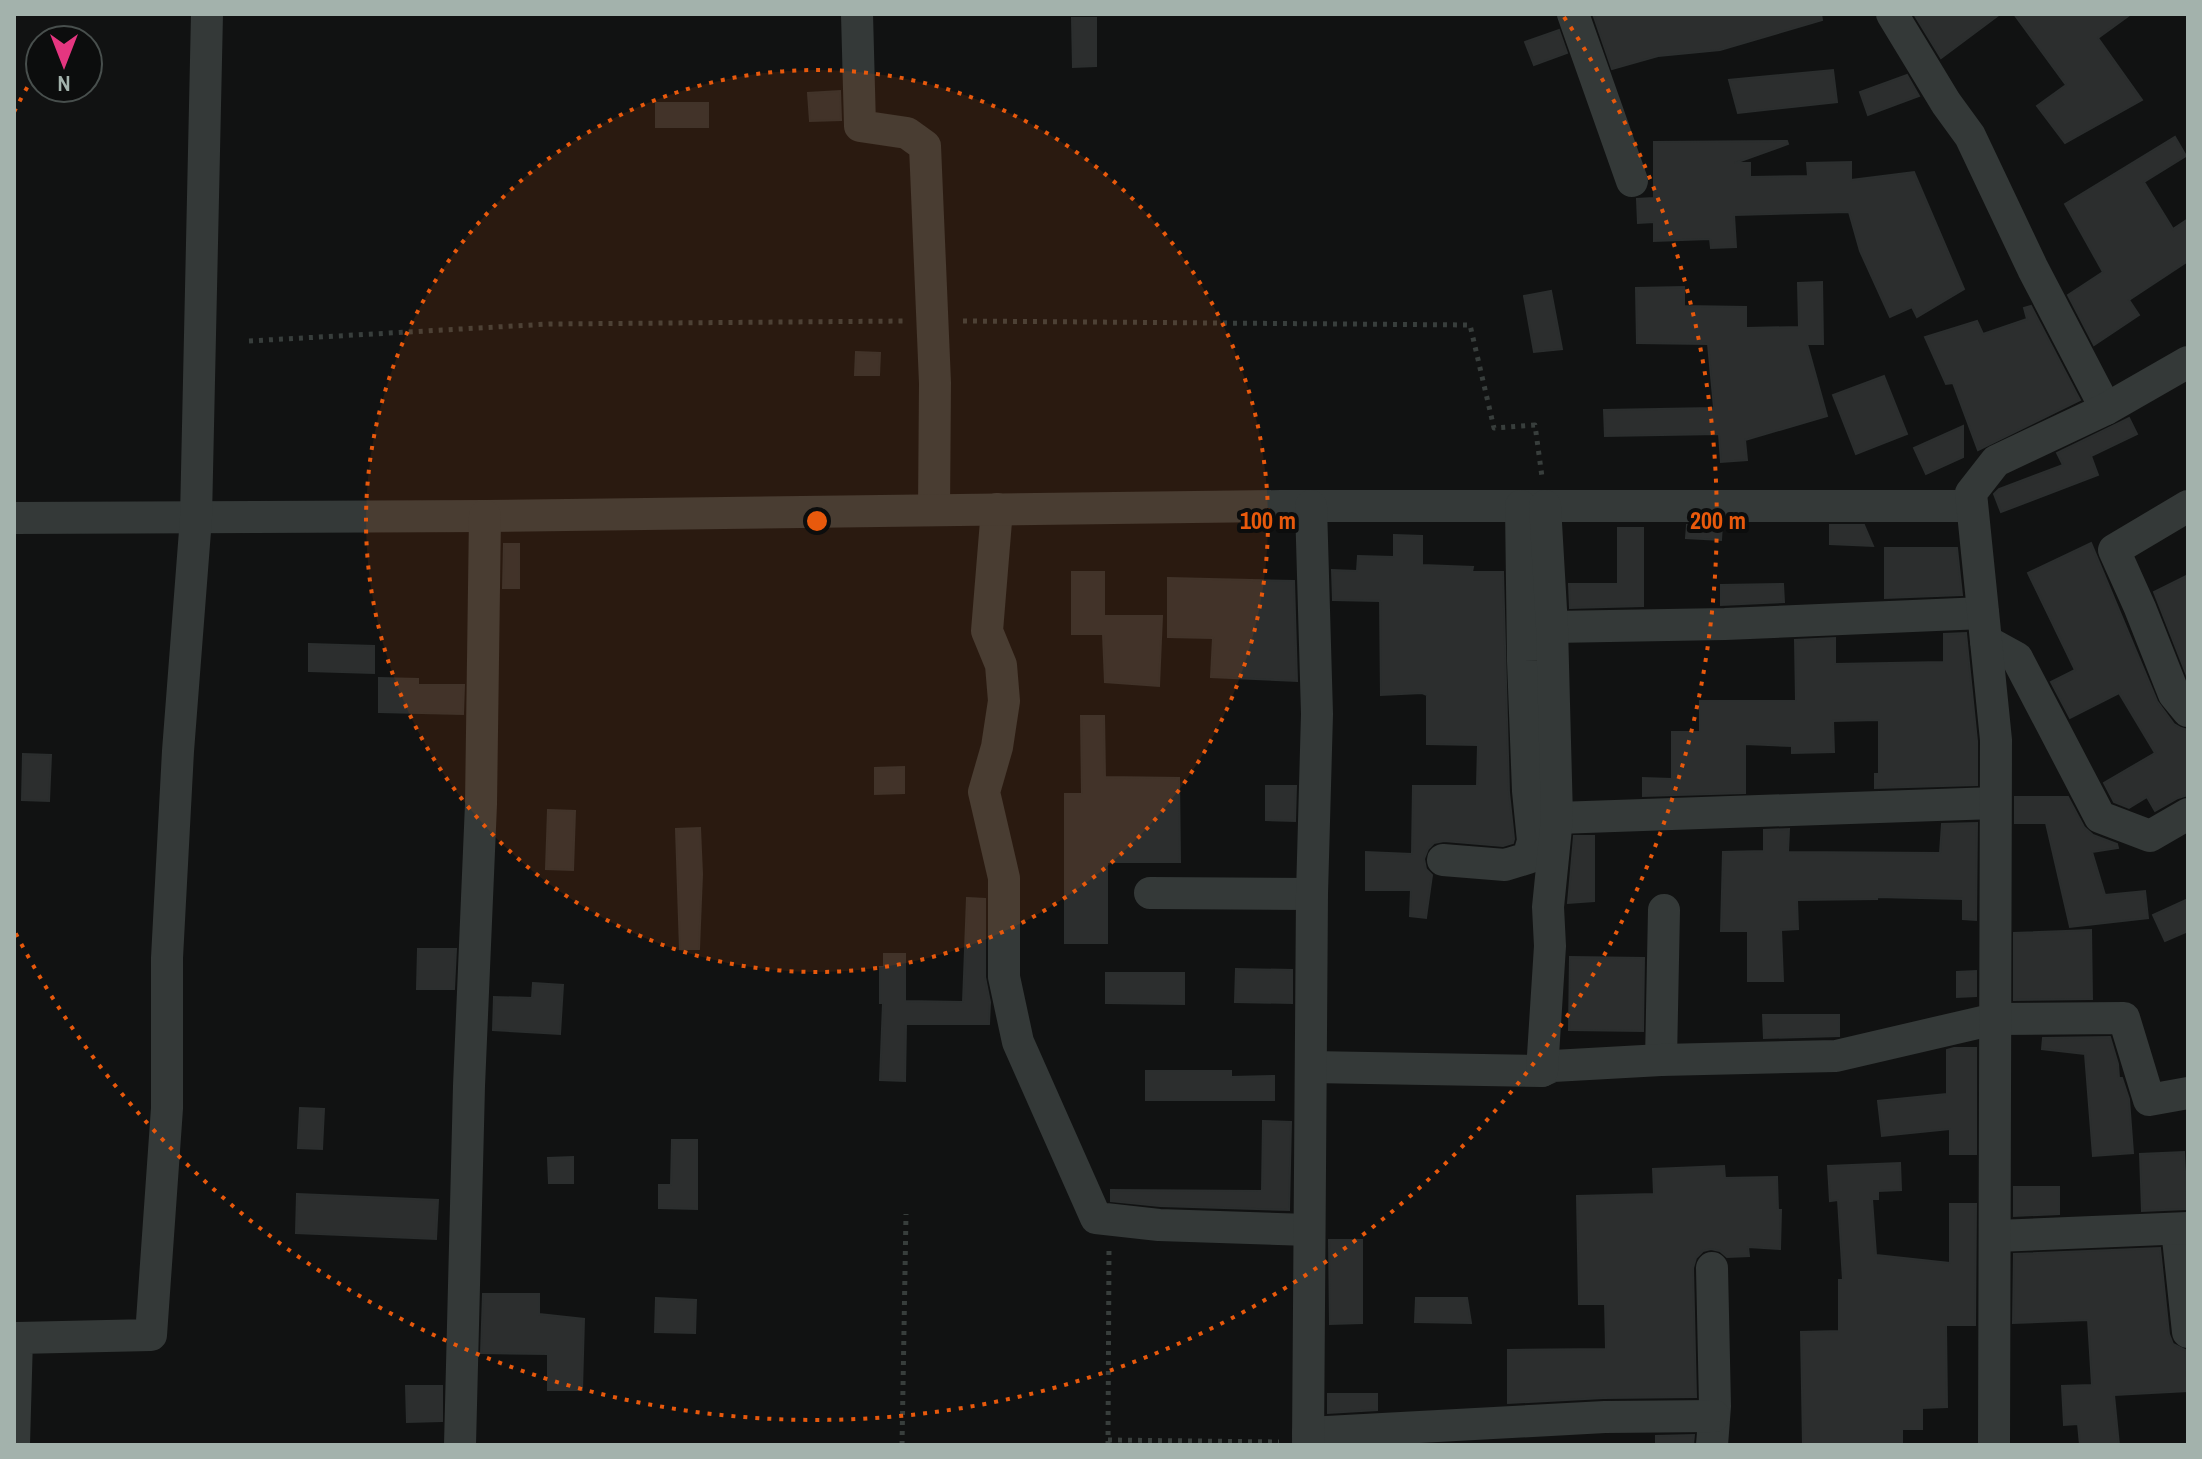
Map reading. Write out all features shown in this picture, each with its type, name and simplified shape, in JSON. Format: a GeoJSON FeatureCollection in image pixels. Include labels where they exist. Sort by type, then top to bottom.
{"type":"FeatureCollection","features":[{"type":"Feature","properties":{"kind":"street"},"geometry":{"type":"LineString","coordinates":[[14,1444],[17,1338],[151,1335],[167,1108],[167,958],[178,751],[196,518],[207,14]]}},
{"type":"Feature","properties":{"kind":"street"},"geometry":{"type":"LineString","coordinates":[[857,14],[860,126],[907,133],[925,146],[935,383],[934,510]]}},
{"type":"Feature","properties":{"kind":"street"},"geometry":{"type":"LineString","coordinates":[[1573,14],[1632,181]]}},
{"type":"Feature","properties":{"kind":"street"},"geometry":{"type":"LineString","coordinates":[[1892,14],[1946,103],[1970,136],[2033,269],[2106,409]]}},
{"type":"Feature","properties":{"kind":"street"},"geometry":{"type":"LineString","coordinates":[[1994,1445],[1996,740],[1971,493],[1996,461],[2106,409],[2188,362]]}},
{"type":"Feature","properties":{"kind":"street"},"geometry":{"type":"LineString","coordinates":[[14,518],[1311,506],[1972,506]]}},
{"type":"Feature","properties":{"kind":"street"},"geometry":{"type":"LineString","coordinates":[[1311,506],[1317,714],[1312,894],[1308,1440],[1605,1417],[1713,1431],[1712,1268]]}},
{"type":"Feature","properties":{"kind":"street"},"geometry":{"type":"LineString","coordinates":[[1533,506],[1552,627],[1557,818],[1548,907],[1550,946],[1542,1071]]}},
{"type":"Feature","properties":{"kind":"street"},"geometry":{"type":"LineString","coordinates":[[1443,860],[1505,865],[1528,858],[1533,841],[1523,661],[1533,506]]}},
{"type":"Feature","properties":{"kind":"street"},"geometry":{"type":"LineString","coordinates":[[2188,506],[2114,550],[2174,694],[2188,711]]}},
{"type":"Feature","properties":{"kind":"street"},"geometry":{"type":"LineString","coordinates":[[997,509],[987,631],[1001,665],[1004,701],[997,747],[984,792],[1004,878],[1004,977],[1018,1042],[1096,1218],[1159,1225],[1309,1230]]}},
{"type":"Feature","properties":{"kind":"street"},"geometry":{"type":"LineString","coordinates":[[460,1445],[469,1086],[481,804],[485,516]]}},
{"type":"Feature","properties":{"kind":"street"},"geometry":{"type":"LineString","coordinates":[[1552,627],[1725,624],[1984,627],[2017,658],[2100,817],[2150,836],[2188,814]]}},
{"type":"Feature","properties":{"kind":"street"},"geometry":{"type":"LineString","coordinates":[[1557,818],[1995,803]]}},
{"type":"Feature","properties":{"kind":"street"},"geometry":{"type":"LineString","coordinates":[[1150,893],[1312,894]]}},
{"type":"Feature","properties":{"kind":"street"},"geometry":{"type":"LineString","coordinates":[[1661,1060],[1664,910]]}},
{"type":"Feature","properties":{"kind":"street"},"geometry":{"type":"LineString","coordinates":[[1311,1067],[1542,1071],[1553,1066],[1661,1060],[1836,1056],[1995,1019],[2124,1018],[2149,1100],[2188,1093]]}},
{"type":"Feature","properties":{"kind":"street"},"geometry":{"type":"LineString","coordinates":[[1996,1236],[2182,1228],[2188,1332]]}},
{"type":"Feature","properties":{"kind":"path"},"geometry":{"type":"LineString","coordinates":[[902,1445],[906,1214]]}},
{"type":"Feature","properties":{"kind":"path"},"geometry":{"type":"LineString","coordinates":[[1109,1219],[1108,1442],[1308,1440]]}},
{"type":"Feature","properties":{"kind":"building"},"geometry":{"type":"Polygon","coordinates":[[[1593,14],[1821,14],[1822,20],[1720,50],[1658,56],[1612,69],[1593,14]]]}},
{"type":"Feature","properties":{"kind":"building"},"geometry":{"type":"Polygon","coordinates":[[[1914,14],[2000,14],[1941,58],[1914,14]]]}},
{"type":"Feature","properties":{"kind":"building"},"geometry":{"type":"Polygon","coordinates":[[[2014,14],[2131,14],[2098,38],[2142,100],[2065,143],[2037,106],[2066,85],[2014,14]]]}},
{"type":"Feature","properties":{"kind":"building"},"geometry":{"type":"Polygon","coordinates":[[[1072,18],[1096,18],[1096,66],[1073,67],[1072,18]]]}},
{"type":"Feature","properties":{"kind":"building"},"geometry":{"type":"Polygon","coordinates":[[[1559,30],[1567,53],[1534,65],[1525,42],[1559,30]]]}},
{"type":"Feature","properties":{"kind":"building"},"geometry":{"type":"Polygon","coordinates":[[[1833,70],[1837,102],[1738,113],[1729,80],[1833,70]]]}},
{"type":"Feature","properties":{"kind":"building"},"geometry":{"type":"Polygon","coordinates":[[[1907,75],[1919,96],[1868,115],[1860,92],[1907,75]]]}},
{"type":"Feature","properties":{"kind":"building"},"geometry":{"type":"Polygon","coordinates":[[[840,91],[841,120],[810,121],[808,93],[840,91]]]}},
{"type":"Feature","properties":{"kind":"building"},"geometry":{"type":"Polygon","coordinates":[[[656,103],[708,103],[708,127],[656,127],[656,103]]]}},
{"type":"Feature","properties":{"kind":"building"},"geometry":{"type":"Polygon","coordinates":[[[2175,137],[2186,156],[2144,182],[2173,229],[2188,219],[2188,261],[2129,300],[2139,315],[2094,345],[2068,295],[2103,272],[2065,204],[2175,137]]]}},
{"type":"Feature","properties":{"kind":"building"},"geometry":{"type":"Polygon","coordinates":[[[1787,141],[1788,144],[1735,163],[1750,163],[1750,177],[1808,176],[1807,163],[1851,162],[1851,180],[1914,172],[1964,289],[1917,317],[1912,307],[1890,317],[1860,251],[1849,212],[1734,215],[1736,247],[1711,248],[1710,239],[1654,241],[1654,222],[1638,223],[1637,199],[1654,198],[1654,142],[1787,141]]]}},
{"type":"Feature","properties":{"kind":"building"},"geometry":{"type":"Polygon","coordinates":[[[1822,282],[1823,344],[1807,344],[1827,416],[1745,440],[1747,460],[1721,462],[1719,434],[1605,436],[1604,410],[1714,408],[1708,344],[1637,343],[1636,288],[1684,287],[1684,306],[1746,307],[1746,328],[1799,327],[1798,283],[1822,282]]]}},
{"type":"Feature","properties":{"kind":"building"},"geometry":{"type":"Polygon","coordinates":[[[1551,291],[1562,349],[1534,352],[1524,296],[1551,291]]]}},
{"type":"Feature","properties":{"kind":"building"},"geometry":{"type":"Polygon","coordinates":[[[2031,306],[2080,400],[1978,450],[1953,383],[1946,384],[1925,337],[1977,321],[1983,334],[2027,319],[2024,308],[2031,306]]]}},
{"type":"Feature","properties":{"kind":"building"},"geometry":{"type":"Polygon","coordinates":[[[856,352],[880,353],[879,375],[855,375],[856,352]]]}},
{"type":"Feature","properties":{"kind":"building"},"geometry":{"type":"Polygon","coordinates":[[[1884,376],[1907,434],[1856,454],[1833,395],[1884,376]]]}},
{"type":"Feature","properties":{"kind":"building"},"geometry":{"type":"Polygon","coordinates":[[[2129,418],[2137,434],[2091,456],[2098,475],[2001,512],[1994,494],[1999,489],[2063,465],[2057,453],[2129,418]]]}},
{"type":"Feature","properties":{"kind":"building"},"geometry":{"type":"Polygon","coordinates":[[[1963,426],[1963,457],[1926,474],[1914,448],[1963,426]]]}},
{"type":"Feature","properties":{"kind":"building"},"geometry":{"type":"Polygon","coordinates":[[[1687,525],[1722,525],[1721,540],[1686,538],[1687,525]]]}},
{"type":"Feature","properties":{"kind":"building"},"geometry":{"type":"Polygon","coordinates":[[[1830,525],[1864,525],[1873,546],[1830,544],[1830,525]]]}},
{"type":"Feature","properties":{"kind":"building"},"geometry":{"type":"Polygon","coordinates":[[[1618,528],[1643,528],[1643,606],[1570,608],[1569,584],[1618,584],[1618,528]]]}},
{"type":"Feature","properties":{"kind":"building"},"geometry":{"type":"Polygon","coordinates":[[[1394,535],[1422,536],[1422,565],[1473,567],[1472,572],[1503,572],[1509,792],[1514,839],[1513,843],[1503,846],[1444,841],[1434,843],[1424,859],[1426,869],[1432,875],[1426,918],[1410,916],[1411,890],[1366,890],[1366,852],[1412,854],[1413,786],[1477,786],[1478,745],[1427,744],[1427,695],[1381,695],[1380,601],[1333,600],[1332,570],[1357,571],[1358,556],[1394,557],[1394,535]]]}},
{"type":"Feature","properties":{"kind":"building"},"geometry":{"type":"Polygon","coordinates":[[[2091,543],[2157,701],[2174,724],[2188,730],[2188,795],[2155,811],[2147,797],[2129,808],[2114,802],[2104,783],[2155,753],[2119,693],[2070,718],[2051,682],[2075,670],[2028,573],[2091,543]]]}},
{"type":"Feature","properties":{"kind":"building"},"geometry":{"type":"Polygon","coordinates":[[[504,544],[519,544],[519,588],[503,588],[504,544]]]}},
{"type":"Feature","properties":{"kind":"building"},"geometry":{"type":"Polygon","coordinates":[[[1885,548],[1957,548],[1962,595],[1885,598],[1885,548]]]}},
{"type":"Feature","properties":{"kind":"building"},"geometry":{"type":"Polygon","coordinates":[[[1072,572],[1104,572],[1104,616],[1162,616],[1159,686],[1105,682],[1103,634],[1072,634],[1072,572]]]}},
{"type":"Feature","properties":{"kind":"building"},"geometry":{"type":"Polygon","coordinates":[[[2188,575],[2188,675],[2187,676],[2154,592],[2188,575]]]}},
{"type":"Feature","properties":{"kind":"building"},"geometry":{"type":"Polygon","coordinates":[[[1168,578],[1294,581],[1297,681],[1211,677],[1213,638],[1168,637],[1168,578]]]}},
{"type":"Feature","properties":{"kind":"building"},"geometry":{"type":"Polygon","coordinates":[[[1783,584],[1784,602],[1721,605],[1721,585],[1783,584]]]}},
{"type":"Feature","properties":{"kind":"building"},"geometry":{"type":"Polygon","coordinates":[[[1966,633],[1977,741],[1977,785],[1875,788],[1875,774],[1879,774],[1879,720],[1833,721],[1834,752],[1792,753],[1792,746],[1745,744],[1745,793],[1643,796],[1643,778],[1672,779],[1672,732],[1700,732],[1700,701],[1796,701],[1795,640],[1835,638],[1835,664],[1944,662],[1944,634],[1966,633]]]}},
{"type":"Feature","properties":{"kind":"building"},"geometry":{"type":"Polygon","coordinates":[[[309,644],[374,646],[374,673],[309,671],[309,644]]]}},
{"type":"Feature","properties":{"kind":"building"},"geometry":{"type":"Polygon","coordinates":[[[379,678],[418,679],[418,685],[464,685],[463,714],[379,712],[379,678]]]}},
{"type":"Feature","properties":{"kind":"building"},"geometry":{"type":"Polygon","coordinates":[[[1081,716],[1104,716],[1105,777],[1179,778],[1180,862],[1107,862],[1107,943],[1065,943],[1065,794],[1082,794],[1081,716]]]}},
{"type":"Feature","properties":{"kind":"building"},"geometry":{"type":"Polygon","coordinates":[[[23,754],[51,755],[49,801],[22,800],[23,754]]]}},
{"type":"Feature","properties":{"kind":"building"},"geometry":{"type":"Polygon","coordinates":[[[904,767],[904,793],[875,794],[875,768],[904,767]]]}},
{"type":"Feature","properties":{"kind":"building"},"geometry":{"type":"Polygon","coordinates":[[[1266,786],[1296,786],[1295,821],[1266,820],[1266,786]]]}},
{"type":"Feature","properties":{"kind":"building"},"geometry":{"type":"Polygon","coordinates":[[[2015,797],[2068,797],[2084,827],[2093,835],[2117,844],[2118,848],[2092,852],[2105,895],[2145,891],[2148,918],[2070,927],[2046,823],[2015,823],[2015,797]]]}},
{"type":"Feature","properties":{"kind":"building"},"geometry":{"type":"Polygon","coordinates":[[[548,810],[575,811],[573,870],[546,869],[548,810]]]}},
{"type":"Feature","properties":{"kind":"building"},"geometry":{"type":"Polygon","coordinates":[[[1977,823],[1976,920],[1963,919],[1963,899],[1877,897],[1797,900],[1798,929],[1781,930],[1783,981],[1748,981],[1748,931],[1721,931],[1723,852],[1764,851],[1764,830],[1789,829],[1788,852],[1940,853],[1942,824],[1977,823]]]}},
{"type":"Feature","properties":{"kind":"building"},"geometry":{"type":"Polygon","coordinates":[[[700,828],[699,949],[680,949],[676,829],[700,828]]]}},
{"type":"Feature","properties":{"kind":"building"},"geometry":{"type":"Polygon","coordinates":[[[1574,836],[1594,836],[1594,901],[1568,903],[1574,836]]]}},
{"type":"Feature","properties":{"kind":"building"},"geometry":{"type":"Polygon","coordinates":[[[967,898],[985,899],[985,977],[990,1002],[989,1024],[906,1024],[905,1081],[880,1080],[883,1003],[880,1003],[880,967],[884,967],[884,954],[905,954],[905,1001],[963,1002],[967,898]]]}},
{"type":"Feature","properties":{"kind":"building"},"geometry":{"type":"Polygon","coordinates":[[[2188,899],[2188,931],[2165,941],[2153,915],[2188,899]]]}},
{"type":"Feature","properties":{"kind":"building"},"geometry":{"type":"Polygon","coordinates":[[[2091,930],[2092,999],[2014,1000],[2014,933],[2091,930]]]}},
{"type":"Feature","properties":{"kind":"building"},"geometry":{"type":"Polygon","coordinates":[[[418,949],[456,949],[454,989],[417,989],[418,949]]]}},
{"type":"Feature","properties":{"kind":"building"},"geometry":{"type":"Polygon","coordinates":[[[1570,957],[1644,958],[1643,1031],[1569,1030],[1570,957]]]}},
{"type":"Feature","properties":{"kind":"building"},"geometry":{"type":"Polygon","coordinates":[[[1236,969],[1292,970],[1292,1003],[1235,1002],[1236,969]]]}},
{"type":"Feature","properties":{"kind":"building"},"geometry":{"type":"Polygon","coordinates":[[[1976,971],[1976,996],[1957,997],[1957,972],[1976,971]]]}},
{"type":"Feature","properties":{"kind":"building"},"geometry":{"type":"Polygon","coordinates":[[[1106,973],[1184,973],[1184,1004],[1106,1003],[1106,973]]]}},
{"type":"Feature","properties":{"kind":"building"},"geometry":{"type":"Polygon","coordinates":[[[533,983],[563,985],[560,1034],[493,1030],[494,997],[532,998],[533,983]]]}},
{"type":"Feature","properties":{"kind":"building"},"geometry":{"type":"Polygon","coordinates":[[[1763,1015],[1839,1015],[1839,1036],[1764,1038],[1763,1015]]]}},
{"type":"Feature","properties":{"kind":"building"},"geometry":{"type":"Polygon","coordinates":[[[2110,1037],[2119,1078],[2122,1078],[2129,1099],[2133,1153],[2093,1156],[2085,1054],[2042,1049],[2043,1038],[2110,1037]]]}},
{"type":"Feature","properties":{"kind":"building"},"geometry":{"type":"Polygon","coordinates":[[[1976,1048],[1976,1154],[1950,1154],[1950,1129],[1882,1136],[1878,1101],[1947,1094],[1947,1050],[1976,1048]]]}},
{"type":"Feature","properties":{"kind":"building"},"geometry":{"type":"Polygon","coordinates":[[[1146,1071],[1231,1071],[1231,1077],[1274,1076],[1274,1100],[1146,1100],[1146,1071]]]}},
{"type":"Feature","properties":{"kind":"building"},"geometry":{"type":"Polygon","coordinates":[[[300,1108],[324,1109],[322,1149],[298,1148],[300,1108]]]}},
{"type":"Feature","properties":{"kind":"building"},"geometry":{"type":"Polygon","coordinates":[[[1263,1121],[1291,1122],[1289,1210],[1160,1206],[1111,1201],[1111,1190],[1262,1191],[1263,1121]]]}},
{"type":"Feature","properties":{"kind":"building"},"geometry":{"type":"Polygon","coordinates":[[[672,1140],[697,1140],[697,1209],[659,1208],[659,1185],[671,1185],[672,1140]]]}},
{"type":"Feature","properties":{"kind":"building"},"geometry":{"type":"Polygon","coordinates":[[[2184,1152],[2187,1209],[2142,1211],[2140,1154],[2184,1152]]]}},
{"type":"Feature","properties":{"kind":"building"},"geometry":{"type":"Polygon","coordinates":[[[573,1157],[573,1183],[549,1183],[548,1158],[573,1157]]]}},
{"type":"Feature","properties":{"kind":"building"},"geometry":{"type":"Polygon","coordinates":[[[1900,1163],[1901,1190],[1878,1191],[1878,1199],[1872,1199],[1876,1255],[1950,1263],[1950,1204],[1976,1204],[1975,1325],[1946,1325],[1947,1407],[1922,1408],[1922,1429],[1902,1429],[1902,1445],[1803,1445],[1801,1332],[1839,1331],[1839,1280],[1843,1280],[1838,1200],[1830,1201],[1828,1166],[1900,1163]]]}},
{"type":"Feature","properties":{"kind":"building"},"geometry":{"type":"Polygon","coordinates":[[[1724,1166],[1725,1178],[1777,1177],[1778,1210],[1781,1210],[1780,1249],[1748,1247],[1749,1256],[1727,1257],[1711,1249],[1703,1251],[1696,1258],[1693,1268],[1696,1397],[1508,1403],[1508,1350],[1606,1349],[1605,1304],[1579,1304],[1577,1196],[1654,1194],[1653,1169],[1724,1166]]]}},
{"type":"Feature","properties":{"kind":"building"},"geometry":{"type":"Polygon","coordinates":[[[2014,1187],[2059,1187],[2059,1214],[2014,1216],[2014,1187]]]}},
{"type":"Feature","properties":{"kind":"building"},"geometry":{"type":"Polygon","coordinates":[[[297,1194],[438,1200],[436,1239],[296,1233],[297,1194]]]}},
{"type":"Feature","properties":{"kind":"building"},"geometry":{"type":"Polygon","coordinates":[[[1329,1240],[1362,1240],[1362,1323],[1330,1324],[1329,1240]]]}},
{"type":"Feature","properties":{"kind":"building"},"geometry":{"type":"Polygon","coordinates":[[[2160,1248],[2169,1334],[2173,1344],[2185,1350],[2188,1391],[2114,1395],[2119,1445],[2080,1445],[2078,1424],[2064,1425],[2062,1386],[2092,1385],[2088,1320],[2013,1323],[2014,1254],[2160,1248]]]}},
{"type":"Feature","properties":{"kind":"building"},"geometry":{"type":"Polygon","coordinates":[[[483,1294],[539,1294],[539,1314],[584,1319],[582,1390],[548,1390],[548,1354],[481,1353],[483,1294]]]}},
{"type":"Feature","properties":{"kind":"building"},"geometry":{"type":"Polygon","coordinates":[[[656,1298],[696,1300],[695,1333],[655,1332],[656,1298]]]}},
{"type":"Feature","properties":{"kind":"building"},"geometry":{"type":"Polygon","coordinates":[[[1416,1298],[1467,1298],[1471,1323],[1415,1322],[1416,1298]]]}},
{"type":"Feature","properties":{"kind":"building"},"geometry":{"type":"Polygon","coordinates":[[[406,1386],[442,1386],[442,1421],[407,1422],[406,1386]]]}},
{"type":"Feature","properties":{"kind":"building"},"geometry":{"type":"Polygon","coordinates":[[[1328,1394],[1377,1394],[1377,1410],[1328,1413],[1328,1394]]]}},
{"type":"Feature","properties":{"kind":"building"},"geometry":{"type":"Polygon","coordinates":[[[1694,1435],[1693,1445],[1656,1445],[1656,1436],[1694,1435]]]}}]}
